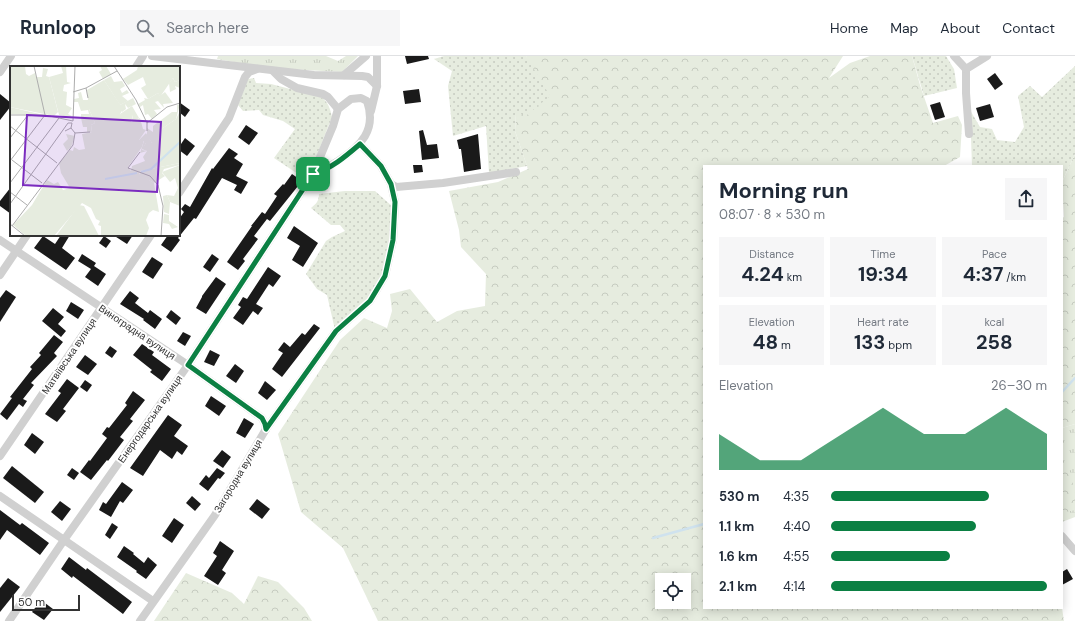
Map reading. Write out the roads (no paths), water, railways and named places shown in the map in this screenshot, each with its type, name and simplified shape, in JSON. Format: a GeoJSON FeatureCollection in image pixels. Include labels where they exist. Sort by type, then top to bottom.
{"type":"FeatureCollection","features":[{"type":"Feature","properties":{"kind":"street"},"geometry":{"type":"LineString","coordinates":[[0,72],[11,56]]}},
{"type":"Feature","properties":{"kind":"street"},"geometry":{"type":"LineString","coordinates":[[137,66],[143,56]]}},
{"type":"Feature","properties":{"kind":"street"},"geometry":{"type":"LineString","coordinates":[[152,56],[314,76],[344,75],[368,77],[377,86]]}},
{"type":"Feature","properties":{"kind":"street"},"geometry":{"type":"LineString","coordinates":[[344,75],[366,56]]}},
{"type":"Feature","properties":{"kind":"street"},"geometry":{"type":"LineString","coordinates":[[313,174],[321,172],[360,144],[369,130],[371,112],[377,86],[377,56]]}},
{"type":"Feature","properties":{"kind":"street"},"geometry":{"type":"LineString","coordinates":[[954,56],[966,69],[969,134]]}},
{"type":"Feature","properties":{"kind":"street"},"geometry":{"type":"LineString","coordinates":[[966,69],[987,56]]}},
{"type":"Feature","properties":{"kind":"street"},"geometry":{"type":"LineString","coordinates":[[180,192],[229,118],[244,77],[249,72],[257,69]]}},
{"type":"Feature","properties":{"kind":"street"},"geometry":{"type":"LineString","coordinates":[[273,71],[281,79],[297,88],[323,94],[328,97],[338,109],[351,99],[361,98],[367,101],[371,112]]}},
{"type":"Feature","properties":{"kind":"street","name":"Енергодарська вулиця"},"geometry":{"type":"LineString","coordinates":[[9,621],[64,540],[188,365],[313,174],[333,126],[338,109]]}},
{"type":"Feature","properties":{"kind":"street","name":"Загородна вулиця"},"geometry":{"type":"LineString","coordinates":[[140,621],[215,515],[266,429],[336,331],[370,301],[385,276],[393,240],[395,202],[391,184],[381,166],[360,144]]}},
{"type":"Feature","properties":{"kind":"street"},"geometry":{"type":"LineString","coordinates":[[391,184],[396,187],[405,187],[516,172]]}},
{"type":"Feature","properties":{"kind":"street"},"geometry":{"type":"LineString","coordinates":[[0,275],[26,236]]}},
{"type":"Feature","properties":{"kind":"street","name":"Матвіївська вулиця"},"geometry":{"type":"LineString","coordinates":[[0,456],[150,236]]}},
{"type":"Feature","properties":{"kind":"street","name":"Виноградна вулиця"},"geometry":{"type":"LineString","coordinates":[[0,240],[188,365],[262,418],[266,429]]}},
{"type":"Feature","properties":{"kind":"street"},"geometry":{"type":"LineString","coordinates":[[0,496],[153,601]]}},
{"type":"Feature","properties":{"kind":"street"},"geometry":{"type":"LineString","coordinates":[[1063,537],[1075,552]]}},
{"type":"Feature","properties":{"kind":"waterway"},"geometry":{"type":"LineString","coordinates":[[1063,391],[1075,378]]}},
{"type":"Feature","properties":{"kind":"waterway"},"geometry":{"type":"LineString","coordinates":[[653,538],[703,524]]}}]}
